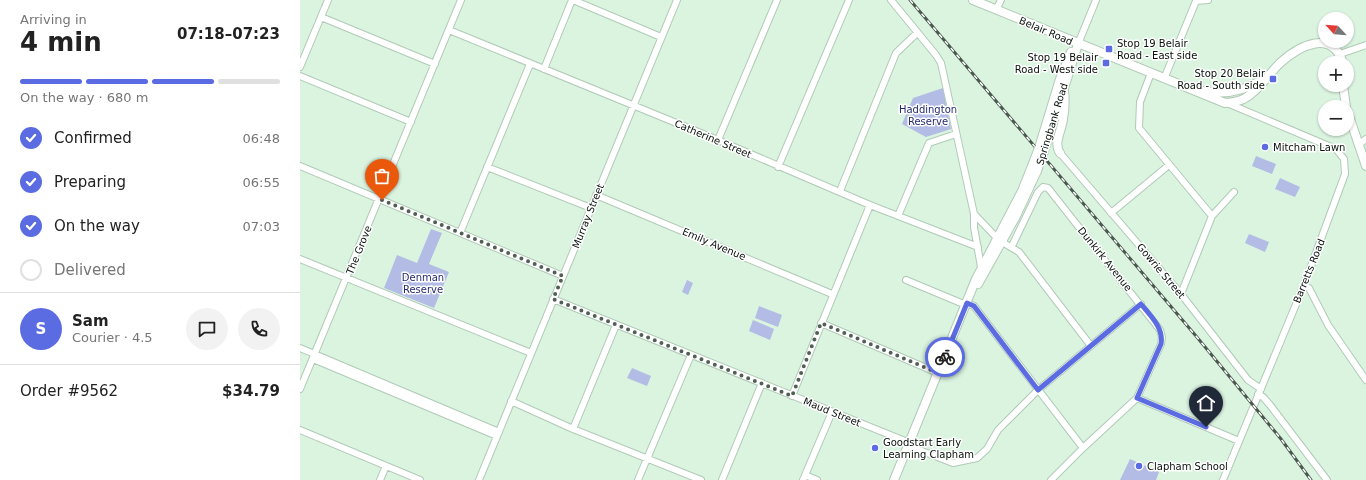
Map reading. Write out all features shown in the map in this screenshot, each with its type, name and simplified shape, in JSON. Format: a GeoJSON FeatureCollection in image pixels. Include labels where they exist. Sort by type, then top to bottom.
{"type":"FeatureCollection","features":[{"type":"Feature","properties":{"kind":"main road","name":"Belair Road"},"geometry":{"type":"LineString","coordinates":[[973,0],[1225,103],[1240,101],[1256,90],[1281,62],[1295,52],[1312,44],[1331,44],[1340,54]]}},
{"type":"Feature","properties":{"kind":"main road"},"geometry":{"type":"LineString","coordinates":[[1062,37],[1067,49],[1064,65]]}},
{"type":"Feature","properties":{"kind":"main road","name":"Springbank Road"},"geometry":{"type":"LineString","coordinates":[[973,289],[981,281],[1019,196],[1035,169],[1042,150],[1064,65],[1072,50],[1078,44]]}},
{"type":"Feature","properties":{"kind":"main road","name":"Springbank Road"},"geometry":{"type":"LineString","coordinates":[[1042,150],[1048,138],[1078,44]]}},
{"type":"Feature","properties":{"kind":"main road","name":"Belair Road"},"geometry":{"type":"LineString","coordinates":[[1186,87],[1208,92],[1226,93],[1237,91],[1268,76]]}},
{"type":"Feature","properties":{"kind":"main road"},"geometry":{"type":"LineString","coordinates":[[1060,153],[1057,146],[1063,120],[1065,101],[1064,87]]}},
{"type":"Feature","properties":{"kind":"main road"},"geometry":{"type":"LineString","coordinates":[[1208,92],[1240,101]]}},
{"type":"Feature","properties":{"kind":"main road"},"geometry":{"type":"LineString","coordinates":[[1354,132],[1366,166]]}},
{"type":"Feature","properties":{"kind":"main road"},"geometry":{"type":"LineString","coordinates":[[1048,138],[1059,134]]}},
{"type":"Feature","properties":{"kind":"main road","name":"Springbank Road"},"geometry":{"type":"LineString","coordinates":[[894,480],[981,267],[1000,240]]}},
{"type":"Feature","properties":{"kind":"street"},"geometry":{"type":"LineString","coordinates":[[300,67],[328,0]]}},
{"type":"Feature","properties":{"kind":"street","name":"The Grove"},"geometry":{"type":"LineString","coordinates":[[300,389],[380,199],[461,0]]}},
{"type":"Feature","properties":{"kind":"street"},"geometry":{"type":"LineString","coordinates":[[544,69],[572,0],[661,37]]}},
{"type":"Feature","properties":{"kind":"street","name":"Murray Street"},"geometry":{"type":"LineString","coordinates":[[480,479],[677,0]]}},
{"type":"Feature","properties":{"kind":"street"},"geometry":{"type":"LineString","coordinates":[[718,140],[777,0]]}},
{"type":"Feature","properties":{"kind":"street"},"geometry":{"type":"LineString","coordinates":[[778,167],[849,0]]}},
{"type":"Feature","properties":{"kind":"street"},"geometry":{"type":"LineString","coordinates":[[891,0],[941,63],[974,214],[974,227],[981,267]]}},
{"type":"Feature","properties":{"kind":"street"},"geometry":{"type":"LineString","coordinates":[[996,10],[1001,0]]}},
{"type":"Feature","properties":{"kind":"street"},"geometry":{"type":"LineString","coordinates":[[1078,44],[1096,0]]}},
{"type":"Feature","properties":{"kind":"street"},"geometry":{"type":"LineString","coordinates":[[1164,79],[1195,0],[1208,0]]}},
{"type":"Feature","properties":{"kind":"street"},"geometry":{"type":"LineString","coordinates":[[321,17],[435,64]]}},
{"type":"Feature","properties":{"kind":"street","name":"Catherine Street"},"geometry":{"type":"LineString","coordinates":[[449,30],[718,140],[778,167],[840,191],[870,205],[978,247]]}},
{"type":"Feature","properties":{"kind":"street"},"geometry":{"type":"LineString","coordinates":[[840,191],[896,53],[917,32]]}},
{"type":"Feature","properties":{"kind":"street"},"geometry":{"type":"LineString","coordinates":[[1340,54],[1366,45]]}},
{"type":"Feature","properties":{"kind":"street"},"geometry":{"type":"LineString","coordinates":[[460,233],[530,64]]}},
{"type":"Feature","properties":{"kind":"street"},"geometry":{"type":"LineString","coordinates":[[1151,73],[1140,102],[1139,128],[1212,216]]}},
{"type":"Feature","properties":{"kind":"street"},"geometry":{"type":"LineString","coordinates":[[300,76],[411,122]]}},
{"type":"Feature","properties":{"kind":"street","name":"Barretts Road"},"geometry":{"type":"LineString","coordinates":[[1240,101],[1249,112]]}},
{"type":"Feature","properties":{"kind":"street","name":"Barretts Road"},"geometry":{"type":"LineString","coordinates":[[1223,480],[1304,285],[1346,174],[1344,159],[1336,149],[1225,103]]}},
{"type":"Feature","properties":{"kind":"street"},"geometry":{"type":"LineString","coordinates":[[898,216],[929,143],[956,134]]}},
{"type":"Feature","properties":{"kind":"street"},"geometry":{"type":"LineString","coordinates":[[1358,145],[1366,139]]}},
{"type":"Feature","properties":{"kind":"street","name":"Gowrie Street"},"geometry":{"type":"LineString","coordinates":[[1060,153],[1181,294],[1248,380],[1270,405],[1327,480]]}},
{"type":"Feature","properties":{"kind":"street"},"geometry":{"type":"LineString","coordinates":[[1111,213],[1169,165]]}},
{"type":"Feature","properties":{"kind":"street"},"geometry":{"type":"LineString","coordinates":[[300,166],[563,276]]}},
{"type":"Feature","properties":{"kind":"street"},"geometry":{"type":"LineString","coordinates":[[487,167],[591,208]]}},
{"type":"Feature","properties":{"kind":"street","name":"Dunkirk Avenue"},"geometry":{"type":"LineString","coordinates":[[1012,246],[1038,192],[1043,187],[1048,188],[1160,330],[1162,337],[1161,344],[1137,398]]}},
{"type":"Feature","properties":{"kind":"street"},"geometry":{"type":"LineString","coordinates":[[1181,294],[1212,216],[1234,192]]}},
{"type":"Feature","properties":{"kind":"street","name":"Emily Avenue"},"geometry":{"type":"LineString","coordinates":[[596,195],[832,294]]}},
{"type":"Feature","properties":{"kind":"street"},"geometry":{"type":"LineString","coordinates":[[792,396],[832,294],[870,205]]}},
{"type":"Feature","properties":{"kind":"street"},"geometry":{"type":"LineString","coordinates":[[974,214],[1000,240],[1012,246],[1019,252],[1091,346]]}},
{"type":"Feature","properties":{"kind":"street"},"geometry":{"type":"LineString","coordinates":[[300,259],[531,353]]}},
{"type":"Feature","properties":{"kind":"street"},"geometry":{"type":"LineString","coordinates":[[906,280],[974,306],[1083,448]]}},
{"type":"Feature","properties":{"kind":"street"},"geometry":{"type":"LineString","coordinates":[[1304,285],[1309,288],[1328,325],[1366,380]]}},
{"type":"Feature","properties":{"kind":"street","name":"Maud Street"},"geometry":{"type":"LineString","coordinates":[[553,299],[832,412],[953,463],[977,458],[987,449],[998,430],[1038,390],[1141,304]]}},
{"type":"Feature","properties":{"kind":"street"},"geometry":{"type":"LineString","coordinates":[[821,323],[938,373]]}},
{"type":"Feature","properties":{"kind":"street"},"geometry":{"type":"LineString","coordinates":[[573,428],[616,325]]}},
{"type":"Feature","properties":{"kind":"street"},"geometry":{"type":"LineString","coordinates":[[300,348],[314,357],[498,434]]}},
{"type":"Feature","properties":{"kind":"street"},"geometry":{"type":"LineString","coordinates":[[638,480],[691,355]]}},
{"type":"Feature","properties":{"kind":"street"},"geometry":{"type":"LineString","coordinates":[[722,480],[762,384]]}},
{"type":"Feature","properties":{"kind":"street"},"geometry":{"type":"LineString","coordinates":[[1051,480],[1137,398],[1239,441]]}},
{"type":"Feature","properties":{"kind":"street"},"geometry":{"type":"LineString","coordinates":[[511,401],[701,480]]}},
{"type":"Feature","properties":{"kind":"street"},"geometry":{"type":"LineString","coordinates":[[816,480],[804,478],[832,412]]}},
{"type":"Feature","properties":{"kind":"street"},"geometry":{"type":"LineString","coordinates":[[300,430],[420,480]]}},
{"type":"Feature","properties":{"kind":"street"},"geometry":{"type":"LineString","coordinates":[[380,480],[386,466]]}},
{"type":"Feature","properties":{"kind":"street"},"geometry":{"type":"LineString","coordinates":[[480,479],[487,480]]}},
{"type":"Feature","properties":{"kind":"green space","name":"Haddington Reserve"},"geometry":{"type":"Polygon","coordinates":[[[943,88],[951,129],[926,137],[902,124],[913,98],[943,88]]]}},
{"type":"Feature","properties":{"kind":"green space"},"geometry":{"type":"Polygon","coordinates":[[[1256,156],[1276,164],[1272,174],[1252,166],[1256,156]]]}},
{"type":"Feature","properties":{"kind":"green space"},"geometry":{"type":"Polygon","coordinates":[[[1280,178],[1300,187],[1295,197],[1275,189],[1280,178]]]}},
{"type":"Feature","properties":{"kind":"green space","name":"Denman Reserve"},"geometry":{"type":"Polygon","coordinates":[[[431,229],[442,233],[429,264],[449,272],[434,308],[384,288],[397,255],[417,263],[431,229]]]}},
{"type":"Feature","properties":{"kind":"green space"},"geometry":{"type":"Polygon","coordinates":[[[1249,234],[1269,242],[1265,252],[1245,243],[1249,234]]]}},
{"type":"Feature","properties":{"kind":"green space"},"geometry":{"type":"Polygon","coordinates":[[[687,280],[693,283],[688,295],[682,292],[687,280]]]}},
{"type":"Feature","properties":{"kind":"green space"},"geometry":{"type":"Polygon","coordinates":[[[759,306],[782,315],[778,327],[755,318],[759,306]]]}},
{"type":"Feature","properties":{"kind":"green space"},"geometry":{"type":"Polygon","coordinates":[[[753,320],[774,329],[770,340],[749,331],[753,320]]]}},
{"type":"Feature","properties":{"kind":"green space"},"geometry":{"type":"Polygon","coordinates":[[[632,368],[651,376],[647,386],[627,378],[632,368]]]}},
{"type":"Feature","properties":{"kind":"green space"},"geometry":{"type":"Polygon","coordinates":[[[1130,459],[1159,472],[1156,480],[1120,480],[1130,459]]]}},
{"type":"Feature","properties":{"kind":"railway"},"geometry":{"type":"LineString","coordinates":[[910,0],[1196,336],[1281,439],[1311,480]]}},
{"type":"Feature","properties":{"kind":"way so far"},"geometry":{"type":"LineString","coordinates":[[382,200],[563,276],[553,299],[792,396],[821,323],[938,373],[945,357]]}},
{"type":"Feature","properties":{"kind":"place","name":"Stop 19 Belair Road - East side"},"geometry":{"type":"Point","coordinates":[1109,49]}},
{"type":"Feature","properties":{"kind":"place","name":"Stop 19 Belair Road - West side"},"geometry":{"type":"Point","coordinates":[1106,63]}},
{"type":"Feature","properties":{"kind":"place","name":"Stop 20 Belair Road - South side"},"geometry":{"type":"Point","coordinates":[1273,79]}},
{"type":"Feature","properties":{"kind":"place","name":"Mitcham Lawn"},"geometry":{"type":"Point","coordinates":[1265,147]}},
{"type":"Feature","properties":{"kind":"place","name":"Goodstart Early Learning Clapham"},"geometry":{"type":"Point","coordinates":[875,448]}},
{"type":"Feature","properties":{"kind":"place","name":"Clapham School"},"geometry":{"type":"Point","coordinates":[1139,466]}},
{"type":"Feature","properties":{"kind":"route"},"geometry":{"type":"LineString","coordinates":[[945,357],[967,303],[974,306],[1038,390],[1141,304],[1160,330],[1162,337],[1161,344],[1137,398],[1206,427]]}}]}
